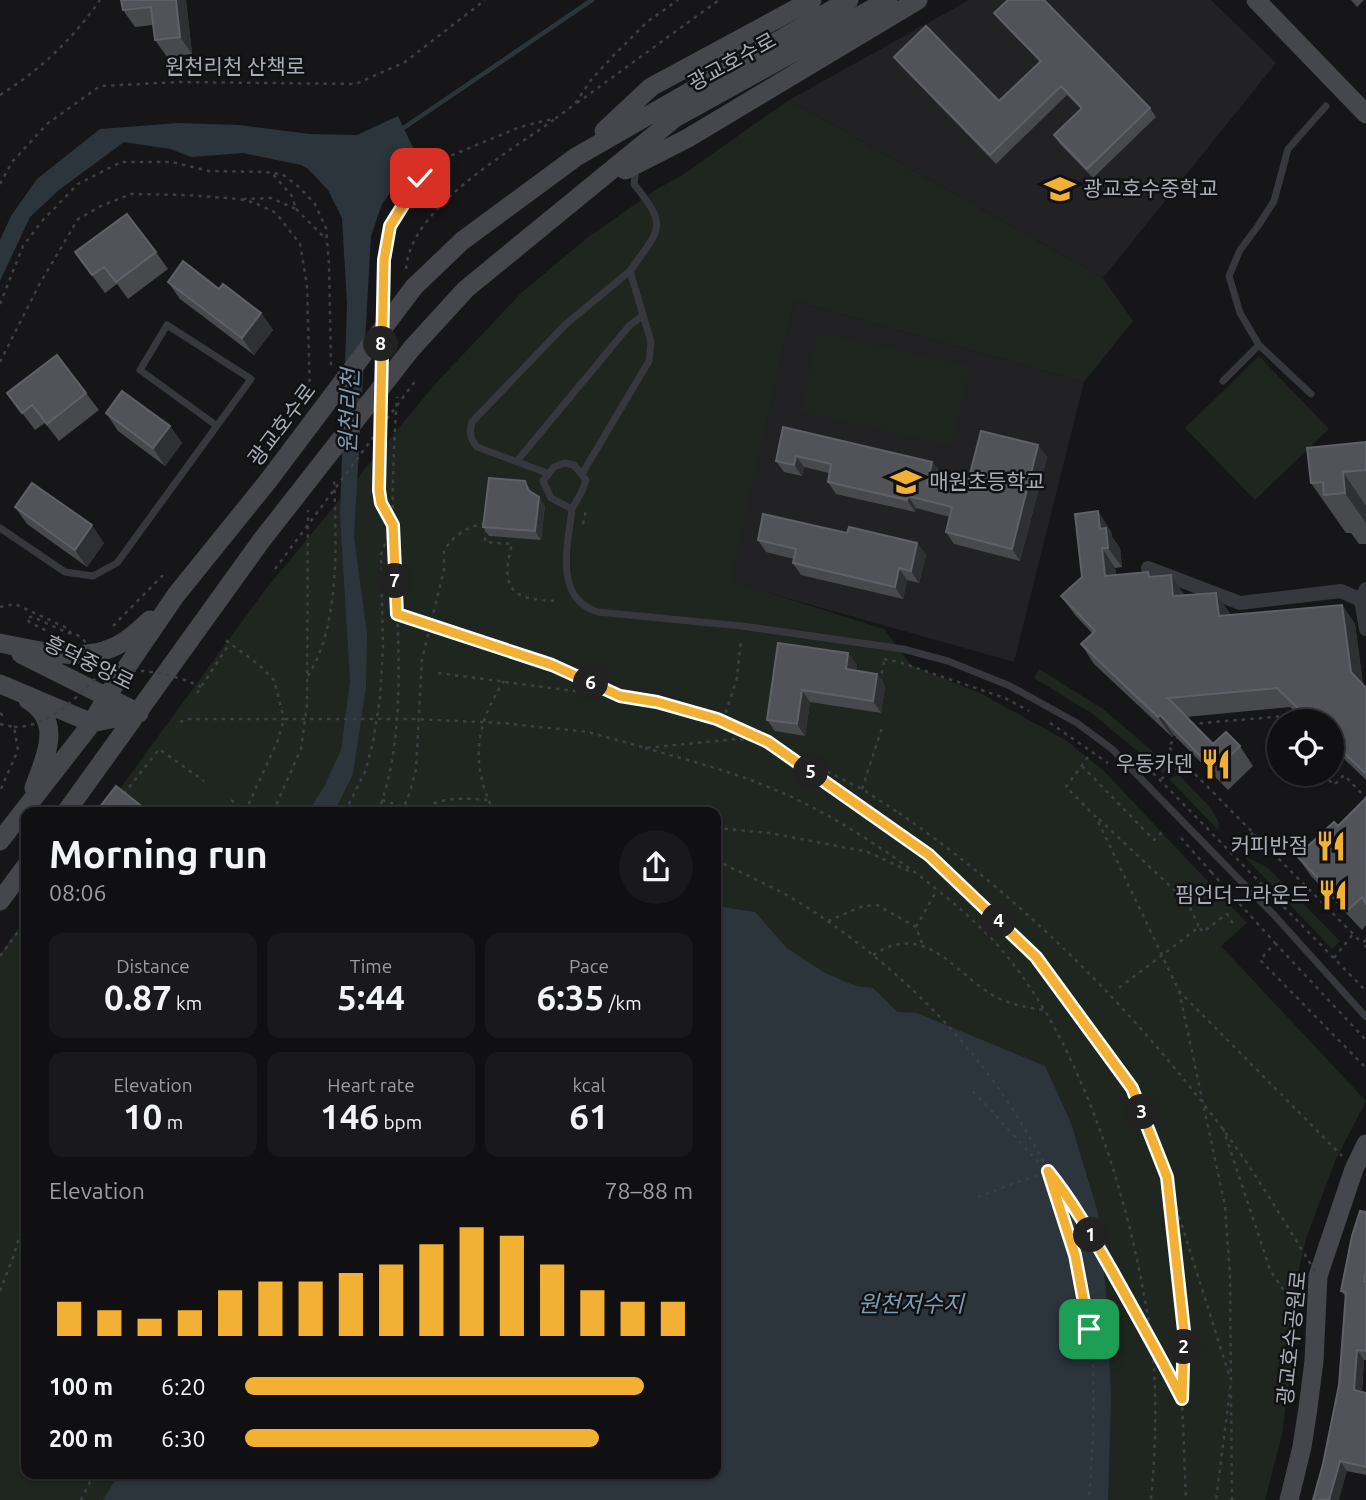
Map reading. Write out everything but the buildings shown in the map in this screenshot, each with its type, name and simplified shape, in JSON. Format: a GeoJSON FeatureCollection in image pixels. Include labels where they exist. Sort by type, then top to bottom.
{"type":"FeatureCollection","features":[{"type":"Feature","properties":{"kind":"main road"},"geometry":{"type":"LineString","coordinates":[[576,157],[651,87],[812,0]]}},
{"type":"Feature","properties":{"kind":"main road","name":"광교호수로"},"geometry":{"type":"LineString","coordinates":[[29,807],[92,723],[107,696],[179,592],[268,481],[410,279],[576,157],[849,0]]}},
{"type":"Feature","properties":{"kind":"main road","name":"광교호수로"},"geometry":{"type":"LineString","coordinates":[[70,807],[261,541],[412,348],[466,289],[675,118],[888,0]]}},
{"type":"Feature","properties":{"kind":"main road"},"geometry":{"type":"LineString","coordinates":[[593,187],[688,138],[918,0]]}},
{"type":"Feature","properties":{"kind":"main road"},"geometry":{"type":"LineString","coordinates":[[1256,0],[1366,114]]}},
{"type":"Feature","properties":{"kind":"main road"},"geometry":{"type":"LineString","coordinates":[[0,644],[58,654],[97,654],[128,640],[179,592]]}},
{"type":"Feature","properties":{"kind":"main road","name":"흥덕중앙로"},"geometry":{"type":"LineString","coordinates":[[0,644],[139,713]]}},
{"type":"Feature","properties":{"kind":"main road"},"geometry":{"type":"LineString","coordinates":[[3,685],[92,723]]}},
{"type":"Feature","properties":{"kind":"main road"},"geometry":{"type":"LineString","coordinates":[[3,685],[38,705],[49,723],[50,741],[28,807]]}},
{"type":"Feature","properties":{"kind":"main road","name":"흥덕중앙로"},"geometry":{"type":"LineString","coordinates":[[92,723],[139,713]]}},
{"type":"Feature","properties":{"kind":"main road","name":"광교호수로"},"geometry":{"type":"LineString","coordinates":[[0,841],[21,816]]}},
{"type":"Feature","properties":{"kind":"main road"},"geometry":{"type":"LineString","coordinates":[[0,901],[21,873]]}},
{"type":"Feature","properties":{"kind":"main road","name":"광교호수공원로"},"geometry":{"type":"LineString","coordinates":[[1289,1500],[1302,1447],[1314,1362],[1318,1276],[1354,1169],[1366,1144]]}},
{"type":"Feature","properties":{"kind":"street"},"geometry":{"type":"LineString","coordinates":[[1148,568],[1240,603],[1341,591],[1364,595],[1366,629]]}},
{"type":"Feature","properties":{"kind":"lane"},"geometry":{"type":"LineString","coordinates":[[1311,394],[1259,345],[1240,313],[1228,276],[1240,250],[1274,201],[1288,149],[1326,106]]}},
{"type":"Feature","properties":{"kind":"lane"},"geometry":{"type":"LineString","coordinates":[[548,473],[477,447],[471,440],[472,422],[566,324],[630,271],[651,241],[657,222],[655,212],[634,184],[637,165]]}},
{"type":"Feature","properties":{"kind":"lane"},"geometry":{"type":"LineString","coordinates":[[582,474],[649,361],[651,342],[630,271]]}},
{"type":"Feature","properties":{"kind":"lane"},"geometry":{"type":"LineString","coordinates":[[517,461],[629,326],[642,316]]}},
{"type":"Feature","properties":{"kind":"lane"},"geometry":{"type":"LineString","coordinates":[[0,528],[65,572],[93,576],[117,563],[217,426],[251,379],[167,325],[140,370],[217,426]]}},
{"type":"Feature","properties":{"kind":"lane"},"geometry":{"type":"LineString","coordinates":[[1223,381],[1259,345]]}},
{"type":"Feature","properties":{"kind":"lane"},"geometry":{"type":"LineString","coordinates":[[572,509],[551,498],[543,481],[554,467],[565,463],[574,465],[586,480],[572,509],[566,580],[572,593],[588,609],[742,626],[903,649],[948,661],[1010,686],[1077,723],[1112,748],[1274,915],[1366,1017]]}},
{"type":"Feature","properties":{"kind":"path"},"geometry":{"type":"LineString","coordinates":[[0,96],[28,78],[60,49],[85,22],[100,0]]}},
{"type":"Feature","properties":{"kind":"path","name":"원천리천 산책로"},"geometry":{"type":"LineString","coordinates":[[0,184],[12,162],[47,124],[100,86],[179,82],[356,84],[405,62],[485,0]]}},
{"type":"Feature","properties":{"kind":"path"},"geometry":{"type":"LineString","coordinates":[[574,105],[612,56],[647,22],[678,0]]}},
{"type":"Feature","properties":{"kind":"path"},"geometry":{"type":"LineString","coordinates":[[410,279],[407,256],[419,233],[450,195],[719,0]]}},
{"type":"Feature","properties":{"kind":"path"},"geometry":{"type":"LineString","coordinates":[[381,304],[382,277],[390,226],[420,178],[433,163],[520,127],[556,118]]}},
{"type":"Feature","properties":{"kind":"path"},"geometry":{"type":"LineString","coordinates":[[0,304],[23,246],[43,220],[78,184],[121,162],[172,162],[209,172],[282,174],[315,204],[326,229],[331,374]]}},
{"type":"Feature","properties":{"kind":"path"},"geometry":{"type":"LineString","coordinates":[[271,173],[292,196],[296,209]]}},
{"type":"Feature","properties":{"kind":"path"},"geometry":{"type":"LineString","coordinates":[[239,199],[271,198],[296,209],[327,240]]}},
{"type":"Feature","properties":{"kind":"path"},"geometry":{"type":"LineString","coordinates":[[275,569],[416,380]]}},
{"type":"Feature","properties":{"kind":"path"},"geometry":{"type":"LineString","coordinates":[[380,807],[389,782],[395,748],[397,614],[393,464],[397,395]]}},
{"type":"Feature","properties":{"kind":"path"},"geometry":{"type":"LineString","coordinates":[[380,410],[379,490],[381,503],[393,525]]}},
{"type":"Feature","properties":{"kind":"path"},"geometry":{"type":"LineString","coordinates":[[306,679],[317,662],[334,578],[334,466]]}},
{"type":"Feature","properties":{"kind":"path"},"geometry":{"type":"LineString","coordinates":[[382,800],[404,807],[410,792],[416,769],[422,659],[444,570],[444,551],[459,534],[471,526],[486,523],[485,542],[512,544],[506,574],[510,585],[519,595],[529,599],[559,601]]}},
{"type":"Feature","properties":{"kind":"path"},"geometry":{"type":"LineString","coordinates":[[348,807],[365,772],[373,742],[380,698],[382,658],[381,554],[393,525]]}},
{"type":"Feature","properties":{"kind":"path"},"geometry":{"type":"LineString","coordinates":[[111,627],[162,576],[179,592]]}},
{"type":"Feature","properties":{"kind":"path"},"geometry":{"type":"LineString","coordinates":[[0,607],[15,604],[67,628],[70,631],[70,636],[63,639],[27,620],[30,616],[68,633],[80,635],[85,640],[99,676]]}},
{"type":"Feature","properties":{"kind":"path"},"geometry":{"type":"LineString","coordinates":[[397,614],[552,665],[620,696]]}},
{"type":"Feature","properties":{"kind":"path"},"geometry":{"type":"LineString","coordinates":[[723,721],[737,678],[742,626]]}},
{"type":"Feature","properties":{"kind":"path"},"geometry":{"type":"LineString","coordinates":[[224,639],[258,664],[274,680],[284,719],[278,740],[248,807]]}},
{"type":"Feature","properties":{"kind":"path"},"geometry":{"type":"LineString","coordinates":[[197,693],[230,643]]}},
{"type":"Feature","properties":{"kind":"path"},"geometry":{"type":"LineString","coordinates":[[880,685],[884,659]]}},
{"type":"Feature","properties":{"kind":"path"},"geometry":{"type":"LineString","coordinates":[[899,662],[1004,698],[1037,716]]}},
{"type":"Feature","properties":{"kind":"path"},"geometry":{"type":"LineString","coordinates":[[0,724],[14,727],[34,724],[60,711],[99,676],[122,672],[154,673],[173,676],[201,687]]}},
{"type":"Feature","properties":{"kind":"path"},"geometry":{"type":"LineString","coordinates":[[438,673],[657,702],[723,721],[862,789],[938,840],[1038,925],[1140,1028],[1223,1128],[1318,1276]]}},
{"type":"Feature","properties":{"kind":"path"},"geometry":{"type":"LineString","coordinates":[[492,807],[478,769],[477,754],[488,710],[504,681]]}},
{"type":"Feature","properties":{"kind":"path"},"geometry":{"type":"LineString","coordinates":[[0,713],[0,718]]}},
{"type":"Feature","properties":{"kind":"path"},"geometry":{"type":"LineString","coordinates":[[1267,717],[1192,723],[1168,746],[1353,934],[1364,941],[1366,947]]}},
{"type":"Feature","properties":{"kind":"path"},"geometry":{"type":"LineString","coordinates":[[180,722],[186,719],[412,719],[502,723],[588,732],[749,779],[784,794],[850,830],[937,890],[986,933],[1019,971],[1043,1010],[1077,1073],[1123,1196],[1152,1340],[1156,1420],[1151,1500]]}},
{"type":"Feature","properties":{"kind":"path"},"geometry":{"type":"LineString","coordinates":[[1048,721],[1113,768]]}},
{"type":"Feature","properties":{"kind":"path"},"geometry":{"type":"LineString","coordinates":[[0,791],[18,750],[14,727]]}},
{"type":"Feature","properties":{"kind":"path"},"geometry":{"type":"LineString","coordinates":[[862,789],[882,728]]}},
{"type":"Feature","properties":{"kind":"path"},"geometry":{"type":"LineString","coordinates":[[645,748],[737,740],[768,742],[929,855],[1036,957],[1132,1088],[1167,1177],[1231,1382],[1216,1500]]}},
{"type":"Feature","properties":{"kind":"path"},"geometry":{"type":"LineString","coordinates":[[122,795],[159,749],[204,781]]}},
{"type":"Feature","properties":{"kind":"path"},"geometry":{"type":"LineString","coordinates":[[1088,757],[1066,787],[1188,903],[1203,932],[1227,914],[1234,925]]}},
{"type":"Feature","properties":{"kind":"path"},"geometry":{"type":"LineString","coordinates":[[1161,779],[1185,764]]}},
{"type":"Feature","properties":{"kind":"path"},"geometry":{"type":"LineString","coordinates":[[1082,766],[1154,840],[1163,831]]}},
{"type":"Feature","properties":{"kind":"path"},"geometry":{"type":"LineString","coordinates":[[1344,775],[1366,798]]}},
{"type":"Feature","properties":{"kind":"path"},"geometry":{"type":"LineString","coordinates":[[428,807],[449,799],[488,800]]}},
{"type":"Feature","properties":{"kind":"path"},"geometry":{"type":"LineString","coordinates":[[231,800],[241,807]]}},
{"type":"Feature","properties":{"kind":"path"},"geometry":{"type":"LineString","coordinates":[[1096,817],[1179,991],[1225,1206],[1230,1276],[1232,1500]]}},
{"type":"Feature","properties":{"kind":"path"},"geometry":{"type":"LineString","coordinates":[[721,828],[770,833],[868,852],[916,874]]}},
{"type":"Feature","properties":{"kind":"path"},"geometry":{"type":"LineString","coordinates":[[1212,873],[1253,833]]}},
{"type":"Feature","properties":{"kind":"path"},"geometry":{"type":"LineString","coordinates":[[1178,836],[1366,1040]]}},
{"type":"Feature","properties":{"kind":"path"},"geometry":{"type":"LineString","coordinates":[[1233,853],[1366,991]]}},
{"type":"Feature","properties":{"kind":"path"},"geometry":{"type":"LineString","coordinates":[[721,863],[802,904],[828,921],[873,956],[933,1011],[980,1062],[1010,1105],[1048,1171],[1076,1209],[1152,1340],[1182,1399]]}},
{"type":"Feature","properties":{"kind":"path"},"geometry":{"type":"LineString","coordinates":[[916,927],[937,890]]}},
{"type":"Feature","properties":{"kind":"path"},"geometry":{"type":"LineString","coordinates":[[828,921],[871,904],[886,909],[916,927],[923,946]]}},
{"type":"Feature","properties":{"kind":"path"},"geometry":{"type":"LineString","coordinates":[[1119,988],[1199,927]]}},
{"type":"Feature","properties":{"kind":"path"},"geometry":{"type":"LineString","coordinates":[[0,956],[21,928]]}},
{"type":"Feature","properties":{"kind":"path"},"geometry":{"type":"LineString","coordinates":[[1334,957],[1353,934]]}},
{"type":"Feature","properties":{"kind":"path"},"geometry":{"type":"LineString","coordinates":[[873,956],[895,943],[923,946],[940,953],[973,982],[998,998],[1011,1004],[1043,1010]]}},
{"type":"Feature","properties":{"kind":"path"},"geometry":{"type":"LineString","coordinates":[[1275,943],[1261,960],[1366,1068]]}},
{"type":"Feature","properties":{"kind":"path"},"geometry":{"type":"LineString","coordinates":[[1179,991],[1354,1169]]}},
{"type":"Feature","properties":{"kind":"path"},"geometry":{"type":"LineString","coordinates":[[973,1091],[1048,1171],[1075,1255],[1089,1329],[1094,1397],[1089,1500]]}},
{"type":"Feature","properties":{"kind":"path"},"geometry":{"type":"LineString","coordinates":[[1223,1128],[1270,1270],[1285,1294]]}},
{"type":"Feature","properties":{"kind":"path"},"geometry":{"type":"LineString","coordinates":[[978,1196],[1048,1171]]}},
{"type":"Feature","properties":{"kind":"path"},"geometry":{"type":"LineString","coordinates":[[1167,1177],[1184,1331],[1182,1399],[1186,1500]]}},
{"type":"Feature","properties":{"kind":"path"},"geometry":{"type":"LineString","coordinates":[[0,1291],[21,1230]]}},
{"type":"Feature","properties":{"kind":"path"},"geometry":{"type":"LineString","coordinates":[[81,1500],[91,1479]]}},
{"type":"Feature","properties":{"kind":"shaded area","name":"광교호수중학교"},"geometry":{"type":"Polygon","coordinates":[[[969,0],[1211,0],[1276,63],[1103,278],[789,100],[969,0]]]}},
{"type":"Feature","properties":{"kind":"shaded area"},"geometry":{"type":"Polygon","coordinates":[[[789,100],[1103,278],[1133,321],[1084,382],[794,301],[731,581],[884,629],[911,665],[982,694],[1067,741],[1104,771],[1247,923],[1221,946],[1366,1101],[1335,1161],[1306,1239],[1296,1282],[1292,1358],[1282,1435],[1265,1500],[0,1500],[0,954],[21,925],[21,1479],[721,1479],[721,807],[107,807],[265,590],[436,383],[521,293],[587,238],[657,189],[684,174],[789,100]]]}},
{"type":"Feature","properties":{"kind":"shaded area","name":"매원초등학교"},"geometry":{"type":"Polygon","coordinates":[[[794,301],[1084,382],[1014,662],[730,582],[794,301]]]}},
{"type":"Feature","properties":{"kind":"shaded area"},"geometry":{"type":"Polygon","coordinates":[[[818,332],[970,366],[952,446],[800,412],[818,332]]]}},
{"type":"Feature","properties":{"kind":"shaded area"},"geometry":{"type":"Polygon","coordinates":[[[1259,356],[1329,429],[1255,500],[1185,428],[1259,356]]]}},
{"type":"Feature","properties":{"kind":"shaded area"},"geometry":{"type":"Polygon","coordinates":[[[1039,669],[1103,709],[1171,767],[1163,773],[1093,714],[1034,678],[1039,669]]]}},
{"type":"Feature","properties":{"kind":"shaded area"},"geometry":{"type":"Polygon","coordinates":[[[1178,774],[1210,807],[1219,823],[1218,830],[1169,779],[1178,774]]]}},
{"type":"Feature","properties":{"kind":"shaded area"},"geometry":{"type":"Polygon","coordinates":[[[1243,855],[1268,868],[1340,941],[1332,949],[1243,855]]]}},
{"type":"Feature","properties":{"kind":"water"},"geometry":{"type":"Polygon","coordinates":[[[398,116],[417,156],[382,204],[371,236],[354,537],[367,633],[366,687],[353,774],[336,807],[311,807],[341,750],[350,681],[340,517],[347,304],[342,218],[328,190],[301,165],[243,153],[191,157],[170,149],[124,142],[59,190],[30,217],[0,281],[0,240],[11,216],[37,179],[100,129],[178,123],[239,125],[310,134],[357,135],[398,116]]]}},
{"type":"Feature","properties":{"kind":"water","name":"원천저수지"},"geometry":{"type":"Polygon","coordinates":[[[721,907],[755,912],[787,948],[825,973],[856,986],[873,988],[897,1012],[917,1013],[1045,1066],[1071,1123],[1098,1213],[1107,1304],[1111,1399],[1108,1500],[103,1500],[116,1479],[721,1479],[721,907]]]}},
{"type":"Feature","properties":{"kind":"waterway","name":"원천리천"},"geometry":{"type":"LineString","coordinates":[[399,131],[592,0]]}},
{"type":"Feature","properties":{"kind":"place","name":"광교호수중학교"},"geometry":{"type":"Point","coordinates":[1060,189]}},
{"type":"Feature","properties":{"kind":"place","name":"매원초등학교"},"geometry":{"type":"Point","coordinates":[906,482]}},
{"type":"Feature","properties":{"kind":"place","name":"우동카덴"},"geometry":{"type":"Point","coordinates":[1216,764]}},
{"type":"Feature","properties":{"kind":"place","name":"커피반점"},"geometry":{"type":"Point","coordinates":[1331,846]}},
{"type":"Feature","properties":{"kind":"place","name":"핌언더그라운드"},"geometry":{"type":"Point","coordinates":[1333,895]}},
{"type":"Feature","properties":{"kind":"route"},"geometry":{"type":"LineString","coordinates":[[420,178],[390,226],[382,277],[379,490],[381,503],[393,525],[397,614],[552,665],[620,696],[688,709],[717,719],[768,742],[929,855],[1036,957],[1132,1088],[1167,1177],[1184,1331],[1182,1399],[1152,1340],[1093,1237],[1048,1171],[1075,1255],[1089,1329]]}}]}
